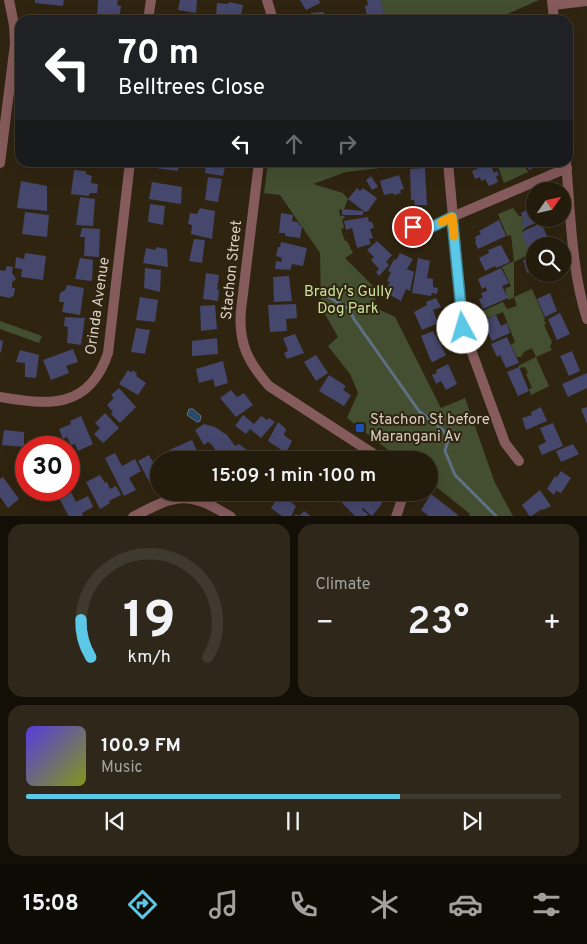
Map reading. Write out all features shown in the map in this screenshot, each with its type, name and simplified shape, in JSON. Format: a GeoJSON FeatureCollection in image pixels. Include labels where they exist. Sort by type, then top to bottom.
{"type":"FeatureCollection","features":[{"type":"Feature","properties":{"kind":"street"},"geometry":{"type":"LineString","coordinates":[[0,163],[15,44],[14,25],[9,0]]}},
{"type":"Feature","properties":{"kind":"street"},"geometry":{"type":"LineString","coordinates":[[149,15],[151,0]]}},
{"type":"Feature","properties":{"kind":"street"},"geometry":{"type":"LineString","coordinates":[[267,0],[272,15]]}},
{"type":"Feature","properties":{"kind":"street"},"geometry":{"type":"LineString","coordinates":[[553,3],[587,1]]}},
{"type":"Feature","properties":{"kind":"street","name":"Orinda Avenue"},"geometry":{"type":"LineString","coordinates":[[0,397],[36,403],[52,403],[68,399],[83,391],[103,368],[108,353],[129,167]]}},
{"type":"Feature","properties":{"kind":"street","name":"Stachon Street"},"geometry":{"type":"LineString","coordinates":[[258,167],[239,327],[242,343],[250,361],[269,386],[369,451]]}},
{"type":"Feature","properties":{"kind":"street"},"geometry":{"type":"LineString","coordinates":[[448,167],[463,328],[505,443],[519,461]]}},
{"type":"Feature","properties":{"kind":"street"},"geometry":{"type":"LineString","coordinates":[[406,220],[413,227],[432,227],[562,167]]}},
{"type":"Feature","properties":{"kind":"street"},"geometry":{"type":"LineString","coordinates":[[566,167],[574,260],[580,297],[587,320]]}},
{"type":"Feature","properties":{"kind":"street"},"geometry":{"type":"LineString","coordinates":[[134,516],[162,502],[178,497],[206,502],[231,516]]}},
{"type":"Feature","properties":{"kind":"street"},"geometry":{"type":"LineString","coordinates":[[396,516],[401,501]]}},
{"type":"Feature","properties":{"kind":"green space"},"geometry":{"type":"Polygon","coordinates":[[[381,0],[539,0],[505,15],[384,15],[381,0]]]}},
{"type":"Feature","properties":{"kind":"green space","name":"Brady's Gully Dog Park"},"geometry":{"type":"Polygon","coordinates":[[[267,167],[389,167],[346,172],[313,184],[343,193],[348,199],[344,209],[339,210],[340,216],[345,218],[342,219],[344,228],[341,229],[345,241],[347,241],[353,253],[345,258],[377,290],[374,307],[395,317],[441,408],[465,398],[495,483],[513,516],[469,516],[470,514],[438,488],[438,451],[389,451],[347,418],[358,393],[350,374],[328,346],[338,337],[321,307],[320,253],[280,195],[264,193],[267,167]]]}},
{"type":"Feature","properties":{"kind":"green space"},"geometry":{"type":"Polygon","coordinates":[[[498,167],[525,167],[528,172],[504,183],[498,167]]]}},
{"type":"Feature","properties":{"kind":"green space"},"geometry":{"type":"Polygon","coordinates":[[[513,208],[519,216],[522,216],[524,221],[522,223],[525,229],[522,230],[526,243],[526,256],[514,262],[514,297],[508,300],[505,289],[511,286],[502,267],[514,261],[511,235],[507,236],[498,214],[513,208]]]}},
{"type":"Feature","properties":{"kind":"green space"},"geometry":{"type":"Polygon","coordinates":[[[532,289],[545,319],[546,324],[544,325],[552,342],[550,347],[552,350],[536,357],[532,348],[524,352],[521,357],[517,357],[511,345],[515,342],[503,312],[480,321],[476,314],[503,302],[507,309],[517,306],[514,297],[532,289]]]}},
{"type":"Feature","properties":{"kind":"green space"},"geometry":{"type":"Polygon","coordinates":[[[0,321],[42,336],[39,343],[0,329],[0,321]]]}},
{"type":"Feature","properties":{"kind":"green space"},"geometry":{"type":"Polygon","coordinates":[[[536,357],[549,386],[531,395],[529,389],[532,388],[526,374],[528,373],[525,367],[519,368],[518,366],[536,357]]]}},
{"type":"Feature","properties":{"kind":"water"},"geometry":{"type":"Polygon","coordinates":[[[189,409],[193,409],[201,416],[200,421],[197,422],[187,415],[189,409]]]}},
{"type":"Feature","properties":{"kind":"building"},"geometry":{"type":"Polygon","coordinates":[[[35,0],[64,0],[63,6],[35,3],[35,0]]]}},
{"type":"Feature","properties":{"kind":"building"},"geometry":{"type":"Polygon","coordinates":[[[98,0],[118,0],[117,5],[121,6],[120,15],[97,15],[98,0]]]}},
{"type":"Feature","properties":{"kind":"building"},"geometry":{"type":"Polygon","coordinates":[[[180,0],[197,0],[196,13],[178,10],[180,0]]]}},
{"type":"Feature","properties":{"kind":"building"},"geometry":{"type":"Polygon","coordinates":[[[300,0],[319,0],[320,3],[306,10],[300,0]]]}},
{"type":"Feature","properties":{"kind":"building"},"geometry":{"type":"Polygon","coordinates":[[[367,0],[381,0],[384,15],[367,15],[365,6],[368,5],[367,0]]]}},
{"type":"Feature","properties":{"kind":"building"},"geometry":{"type":"Polygon","coordinates":[[[229,2],[243,5],[241,15],[216,15],[217,3],[228,4],[229,2]]]}},
{"type":"Feature","properties":{"kind":"building"},"geometry":{"type":"Polygon","coordinates":[[[324,12],[324,15],[311,15],[311,13],[324,12]]]}},
{"type":"Feature","properties":{"kind":"building"},"geometry":{"type":"Polygon","coordinates":[[[46,14],[64,14],[64,15],[46,14]]]}},
{"type":"Feature","properties":{"kind":"building"},"geometry":{"type":"Polygon","coordinates":[[[155,167],[178,167],[178,171],[155,167]]]}},
{"type":"Feature","properties":{"kind":"building"},"geometry":{"type":"Polygon","coordinates":[[[206,167],[225,167],[223,176],[205,173],[206,167]]]}},
{"type":"Feature","properties":{"kind":"building"},"geometry":{"type":"Polygon","coordinates":[[[481,167],[492,167],[494,173],[497,171],[499,175],[496,176],[498,182],[489,186],[485,179],[481,181],[480,177],[475,179],[472,171],[481,167]]]}},
{"type":"Feature","properties":{"kind":"building"},"geometry":{"type":"Polygon","coordinates":[[[425,168],[427,205],[415,205],[414,200],[411,200],[410,169],[425,168]]]}},
{"type":"Feature","properties":{"kind":"building"},"geometry":{"type":"Polygon","coordinates":[[[74,170],[86,171],[86,174],[92,176],[91,183],[98,184],[97,193],[90,193],[89,196],[71,194],[74,170]]]}},
{"type":"Feature","properties":{"kind":"building"},"geometry":{"type":"Polygon","coordinates":[[[399,175],[404,189],[400,190],[401,193],[384,195],[380,181],[399,175]]]}},
{"type":"Feature","properties":{"kind":"building"},"geometry":{"type":"Polygon","coordinates":[[[371,176],[378,187],[372,190],[366,180],[371,176]]]}},
{"type":"Feature","properties":{"kind":"building"},"geometry":{"type":"Polygon","coordinates":[[[208,177],[222,179],[218,202],[205,200],[208,177]]]}},
{"type":"Feature","properties":{"kind":"building"},"geometry":{"type":"Polygon","coordinates":[[[21,181],[47,186],[47,211],[17,208],[21,181]]]}},
{"type":"Feature","properties":{"kind":"building"},"geometry":{"type":"Polygon","coordinates":[[[152,182],[182,187],[181,204],[149,199],[152,182]]]}},
{"type":"Feature","properties":{"kind":"building"},"geometry":{"type":"Polygon","coordinates":[[[357,188],[360,191],[363,188],[377,198],[368,211],[365,212],[348,199],[357,188]]]}},
{"type":"Feature","properties":{"kind":"building"},"geometry":{"type":"Polygon","coordinates":[[[80,197],[95,199],[93,226],[76,225],[80,197]]]}},
{"type":"Feature","properties":{"kind":"building"},"geometry":{"type":"Polygon","coordinates":[[[150,204],[165,206],[163,225],[148,222],[150,204]]]}},
{"type":"Feature","properties":{"kind":"building"},"geometry":{"type":"Polygon","coordinates":[[[200,208],[215,211],[212,239],[191,234],[192,225],[188,224],[190,213],[197,214],[200,208]]]}},
{"type":"Feature","properties":{"kind":"building"},"geometry":{"type":"Polygon","coordinates":[[[342,209],[363,211],[363,215],[342,215],[342,209]]]}},
{"type":"Feature","properties":{"kind":"building"},"geometry":{"type":"Polygon","coordinates":[[[526,210],[526,227],[524,228],[522,223],[524,221],[521,213],[526,210]]]}},
{"type":"Feature","properties":{"kind":"building"},"geometry":{"type":"Polygon","coordinates":[[[25,212],[49,215],[47,237],[22,234],[25,212]]]}},
{"type":"Feature","properties":{"kind":"building"},"geometry":{"type":"Polygon","coordinates":[[[281,213],[293,215],[292,221],[298,222],[302,226],[300,238],[285,236],[285,233],[279,233],[281,213]]]}},
{"type":"Feature","properties":{"kind":"building"},"geometry":{"type":"Polygon","coordinates":[[[368,217],[369,222],[372,222],[374,228],[370,229],[373,238],[369,239],[371,244],[357,248],[352,228],[346,230],[344,221],[368,217]]]}},
{"type":"Feature","properties":{"kind":"building"},"geometry":{"type":"Polygon","coordinates":[[[499,220],[506,236],[478,249],[475,237],[481,234],[479,231],[499,220]]]}},
{"type":"Feature","properties":{"kind":"building"},"geometry":{"type":"Polygon","coordinates":[[[82,228],[100,229],[99,257],[84,256],[85,237],[80,237],[82,228]]]}},
{"type":"Feature","properties":{"kind":"building"},"geometry":{"type":"Polygon","coordinates":[[[530,228],[543,228],[548,237],[526,237],[526,244],[522,232],[530,228]]]}},
{"type":"Feature","properties":{"kind":"building"},"geometry":{"type":"Polygon","coordinates":[[[194,239],[205,240],[202,263],[189,261],[194,239]]]}},
{"type":"Feature","properties":{"kind":"building"},"geometry":{"type":"Polygon","coordinates":[[[377,241],[392,255],[386,262],[389,265],[379,276],[376,272],[379,269],[371,260],[374,257],[367,250],[377,241]]]}},
{"type":"Feature","properties":{"kind":"building"},"geometry":{"type":"Polygon","coordinates":[[[281,242],[307,248],[303,266],[292,264],[290,270],[275,269],[276,261],[281,262],[282,258],[276,256],[281,242]]]}},
{"type":"Feature","properties":{"kind":"building"},"geometry":{"type":"Polygon","coordinates":[[[501,245],[510,262],[485,271],[479,258],[489,253],[488,250],[501,245]]]}},
{"type":"Feature","properties":{"kind":"building"},"geometry":{"type":"Polygon","coordinates":[[[156,247],[167,249],[168,267],[143,263],[146,248],[156,250],[156,247]]]}},
{"type":"Feature","properties":{"kind":"building"},"geometry":{"type":"Polygon","coordinates":[[[25,253],[46,256],[43,280],[21,277],[22,269],[15,268],[16,257],[24,259],[25,253]]]}},
{"type":"Feature","properties":{"kind":"building"},"geometry":{"type":"Polygon","coordinates":[[[400,253],[413,259],[407,269],[414,272],[410,291],[406,289],[401,301],[390,295],[391,292],[386,290],[390,282],[387,281],[391,272],[388,271],[394,259],[396,260],[400,253]]]}},
{"type":"Feature","properties":{"kind":"building"},"geometry":{"type":"Polygon","coordinates":[[[80,258],[93,260],[92,281],[75,279],[80,258]]]}},
{"type":"Feature","properties":{"kind":"building"},"geometry":{"type":"Polygon","coordinates":[[[418,258],[430,261],[427,278],[433,279],[433,287],[438,288],[437,294],[432,293],[431,296],[412,293],[418,258]]]}},
{"type":"Feature","properties":{"kind":"building"},"geometry":{"type":"Polygon","coordinates":[[[526,259],[526,270],[523,260],[526,259]]]}},
{"type":"Feature","properties":{"kind":"building"},"geometry":{"type":"Polygon","coordinates":[[[7,266],[13,267],[12,273],[16,279],[12,282],[12,288],[15,288],[14,295],[10,298],[0,296],[0,270],[5,271],[7,266]]]}},
{"type":"Feature","properties":{"kind":"building"},"geometry":{"type":"Polygon","coordinates":[[[145,268],[161,270],[160,292],[144,288],[145,268]]]}},
{"type":"Feature","properties":{"kind":"building"},"geometry":{"type":"Polygon","coordinates":[[[501,268],[509,283],[502,286],[508,298],[483,309],[479,299],[483,298],[481,293],[487,291],[486,287],[482,289],[478,279],[501,268]]]}},
{"type":"Feature","properties":{"kind":"building"},"geometry":{"type":"Polygon","coordinates":[[[206,273],[219,275],[218,301],[203,299],[206,273]]]}},
{"type":"Feature","properties":{"kind":"building"},"geometry":{"type":"Polygon","coordinates":[[[289,276],[292,301],[274,302],[273,277],[289,276]]]}},
{"type":"Feature","properties":{"kind":"building"},"geometry":{"type":"Polygon","coordinates":[[[67,285],[84,288],[80,315],[62,312],[64,302],[59,302],[60,293],[65,290],[67,285]]]}},
{"type":"Feature","properties":{"kind":"building"},"geometry":{"type":"Polygon","coordinates":[[[550,293],[557,311],[545,317],[537,299],[550,293]]]}},
{"type":"Feature","properties":{"kind":"building"},"geometry":{"type":"Polygon","coordinates":[[[140,297],[158,300],[155,322],[136,320],[140,297]]]}},
{"type":"Feature","properties":{"kind":"building"},"geometry":{"type":"Polygon","coordinates":[[[436,298],[441,307],[433,310],[438,323],[422,330],[414,312],[427,305],[426,302],[436,298]]]}},
{"type":"Feature","properties":{"kind":"building"},"geometry":{"type":"Polygon","coordinates":[[[296,304],[297,318],[286,319],[287,331],[270,332],[268,305],[296,304]]]}},
{"type":"Feature","properties":{"kind":"building"},"geometry":{"type":"Polygon","coordinates":[[[215,305],[217,329],[201,331],[200,306],[215,305]]]}},
{"type":"Feature","properties":{"kind":"building"},"geometry":{"type":"Polygon","coordinates":[[[560,313],[570,334],[557,340],[548,319],[560,313]]]}},
{"type":"Feature","properties":{"kind":"building"},"geometry":{"type":"Polygon","coordinates":[[[496,315],[501,326],[507,323],[510,333],[492,341],[482,321],[496,315]]]}},
{"type":"Feature","properties":{"kind":"building"},"geometry":{"type":"Polygon","coordinates":[[[65,317],[85,318],[81,345],[67,343],[68,327],[64,326],[65,317]]]}},
{"type":"Feature","properties":{"kind":"building"},"geometry":{"type":"Polygon","coordinates":[[[136,328],[150,330],[145,354],[131,352],[136,328]]]}},
{"type":"Feature","properties":{"kind":"building"},"geometry":{"type":"Polygon","coordinates":[[[433,331],[446,355],[433,362],[421,336],[433,331]]]}},
{"type":"Feature","properties":{"kind":"building"},"geometry":{"type":"Polygon","coordinates":[[[295,334],[304,353],[287,359],[284,353],[288,351],[283,338],[295,334]]]}},
{"type":"Feature","properties":{"kind":"building"},"geometry":{"type":"Polygon","coordinates":[[[507,337],[519,363],[506,368],[500,355],[497,357],[491,344],[507,337]]]}},
{"type":"Feature","properties":{"kind":"building"},"geometry":{"type":"Polygon","coordinates":[[[217,338],[218,354],[192,356],[192,341],[217,338]]]}},
{"type":"Feature","properties":{"kind":"building"},"geometry":{"type":"Polygon","coordinates":[[[0,340],[3,341],[1,353],[0,352],[0,340]]]}},
{"type":"Feature","properties":{"kind":"building"},"geometry":{"type":"Polygon","coordinates":[[[73,349],[78,362],[66,366],[69,373],[51,380],[43,360],[73,349]]]}},
{"type":"Feature","properties":{"kind":"building"},"geometry":{"type":"Polygon","coordinates":[[[20,350],[39,355],[36,378],[25,377],[25,363],[16,362],[20,350]]]}},
{"type":"Feature","properties":{"kind":"building"},"geometry":{"type":"Polygon","coordinates":[[[572,351],[580,371],[569,376],[560,356],[572,351]]]}},
{"type":"Feature","properties":{"kind":"building"},"geometry":{"type":"Polygon","coordinates":[[[316,355],[328,373],[316,381],[304,362],[316,355]]]}},
{"type":"Feature","properties":{"kind":"building"},"geometry":{"type":"Polygon","coordinates":[[[223,361],[228,383],[215,387],[213,379],[199,383],[196,369],[223,361]]]}},
{"type":"Feature","properties":{"kind":"building"},"geometry":{"type":"Polygon","coordinates":[[[448,364],[457,384],[446,390],[441,381],[436,384],[432,375],[437,373],[436,370],[448,364]]]}},
{"type":"Feature","properties":{"kind":"building"},"geometry":{"type":"Polygon","coordinates":[[[519,367],[529,391],[518,396],[507,372],[519,367]]]}},
{"type":"Feature","properties":{"kind":"building"},"geometry":{"type":"Polygon","coordinates":[[[128,370],[132,373],[132,370],[137,373],[136,376],[146,383],[138,395],[119,384],[128,370]]]}},
{"type":"Feature","properties":{"kind":"building"},"geometry":{"type":"Polygon","coordinates":[[[587,373],[587,388],[568,397],[562,384],[587,373]]]}},
{"type":"Feature","properties":{"kind":"building"},"geometry":{"type":"Polygon","coordinates":[[[329,375],[346,386],[343,390],[351,395],[344,406],[319,391],[329,375]]]}},
{"type":"Feature","properties":{"kind":"building"},"geometry":{"type":"Polygon","coordinates":[[[119,388],[136,407],[120,423],[111,414],[113,412],[107,405],[114,398],[111,395],[119,388]]]}},
{"type":"Feature","properties":{"kind":"building"},"geometry":{"type":"Polygon","coordinates":[[[231,390],[237,397],[244,393],[253,405],[236,417],[220,398],[231,390]]]}},
{"type":"Feature","properties":{"kind":"building"},"geometry":{"type":"Polygon","coordinates":[[[541,407],[547,421],[526,430],[522,418],[532,415],[531,412],[541,407]]]}},
{"type":"Feature","properties":{"kind":"building"},"geometry":{"type":"Polygon","coordinates":[[[587,407],[587,424],[581,409],[587,407]]]}},
{"type":"Feature","properties":{"kind":"building"},"geometry":{"type":"Polygon","coordinates":[[[105,413],[119,428],[103,443],[94,434],[100,428],[95,423],[105,413]]]}},
{"type":"Feature","properties":{"kind":"building"},"geometry":{"type":"Polygon","coordinates":[[[243,415],[254,424],[261,416],[275,422],[261,438],[250,429],[246,434],[235,426],[243,415]]]}},
{"type":"Feature","properties":{"kind":"building"},"geometry":{"type":"Polygon","coordinates":[[[81,416],[93,444],[80,450],[80,436],[62,436],[59,429],[71,424],[70,421],[81,416]]]}},
{"type":"Feature","properties":{"kind":"building"},"geometry":{"type":"Polygon","coordinates":[[[278,422],[286,429],[284,435],[292,441],[287,451],[283,451],[268,441],[278,422]]]}},
{"type":"Feature","properties":{"kind":"building"},"geometry":{"type":"Polygon","coordinates":[[[553,423],[563,446],[542,455],[538,446],[546,442],[540,428],[553,423]]]}},
{"type":"Feature","properties":{"kind":"building"},"geometry":{"type":"Polygon","coordinates":[[[204,424],[215,427],[227,435],[235,446],[239,444],[248,451],[216,451],[208,442],[204,445],[195,430],[204,424]]]}},
{"type":"Feature","properties":{"kind":"building"},"geometry":{"type":"Polygon","coordinates":[[[4,430],[24,432],[24,436],[15,436],[15,446],[2,445],[4,430]]]}},
{"type":"Feature","properties":{"kind":"building"},"geometry":{"type":"Polygon","coordinates":[[[192,440],[197,451],[170,451],[192,440]]]}},
{"type":"Feature","properties":{"kind":"building"},"geometry":{"type":"Polygon","coordinates":[[[573,444],[579,454],[561,462],[556,451],[573,444]]]}},
{"type":"Feature","properties":{"kind":"building"},"geometry":{"type":"Polygon","coordinates":[[[115,453],[122,466],[135,459],[141,471],[129,478],[136,490],[124,496],[105,458],[115,453]]]}},
{"type":"Feature","properties":{"kind":"building"},"geometry":{"type":"Polygon","coordinates":[[[149,455],[150,457],[150,483],[138,461],[149,455]]]}},
{"type":"Feature","properties":{"kind":"building"},"geometry":{"type":"Polygon","coordinates":[[[561,471],[571,478],[561,493],[556,491],[554,495],[547,489],[555,476],[557,477],[561,471]]]}},
{"type":"Feature","properties":{"kind":"building"},"geometry":{"type":"Polygon","coordinates":[[[100,475],[105,483],[107,482],[110,489],[116,486],[121,495],[109,501],[110,503],[100,509],[86,482],[100,475]]]}},
{"type":"Feature","properties":{"kind":"building"},"geometry":{"type":"Polygon","coordinates":[[[3,477],[15,494],[15,501],[17,501],[8,508],[0,497],[0,479],[3,477]]]}},
{"type":"Feature","properties":{"kind":"building"},"geometry":{"type":"Polygon","coordinates":[[[540,490],[551,506],[529,516],[522,505],[540,490]]]}},
{"type":"Feature","properties":{"kind":"building"},"geometry":{"type":"Polygon","coordinates":[[[88,496],[93,507],[82,513],[83,516],[68,516],[61,501],[76,502],[88,496]]]}},
{"type":"Feature","properties":{"kind":"building"},"geometry":{"type":"Polygon","coordinates":[[[438,499],[458,515],[457,516],[429,516],[421,510],[427,501],[438,501],[438,499]]]}},
{"type":"Feature","properties":{"kind":"building"},"geometry":{"type":"Polygon","coordinates":[[[276,501],[289,501],[296,506],[291,516],[282,516],[271,508],[276,501]]]}},
{"type":"Feature","properties":{"kind":"building"},"geometry":{"type":"Polygon","coordinates":[[[344,501],[382,502],[372,516],[363,508],[362,510],[368,514],[367,516],[355,516],[342,503],[344,501]]]}},
{"type":"Feature","properties":{"kind":"building"},"geometry":{"type":"Polygon","coordinates":[[[304,511],[311,516],[299,516],[304,511]]]}},
{"type":"Feature","properties":{"kind":"waterway"},"geometry":{"type":"LineString","coordinates":[[327,296],[349,309],[354,319],[419,411],[444,431],[448,440],[445,451],[455,475],[496,516]]}},
{"type":"Feature","properties":{"kind":"slow traffic"},"geometry":{"type":"LineString","coordinates":[[442,222],[452,217],[454,236]]}},
{"type":"Feature","properties":{"kind":"place","name":"Stachon St before Marangani Av"},"geometry":{"type":"Point","coordinates":[360,428]}},
{"type":"Feature","properties":{"kind":"route"},"geometry":{"type":"LineString","coordinates":[[413,227],[432,227],[452,217],[463,328]]}}]}
